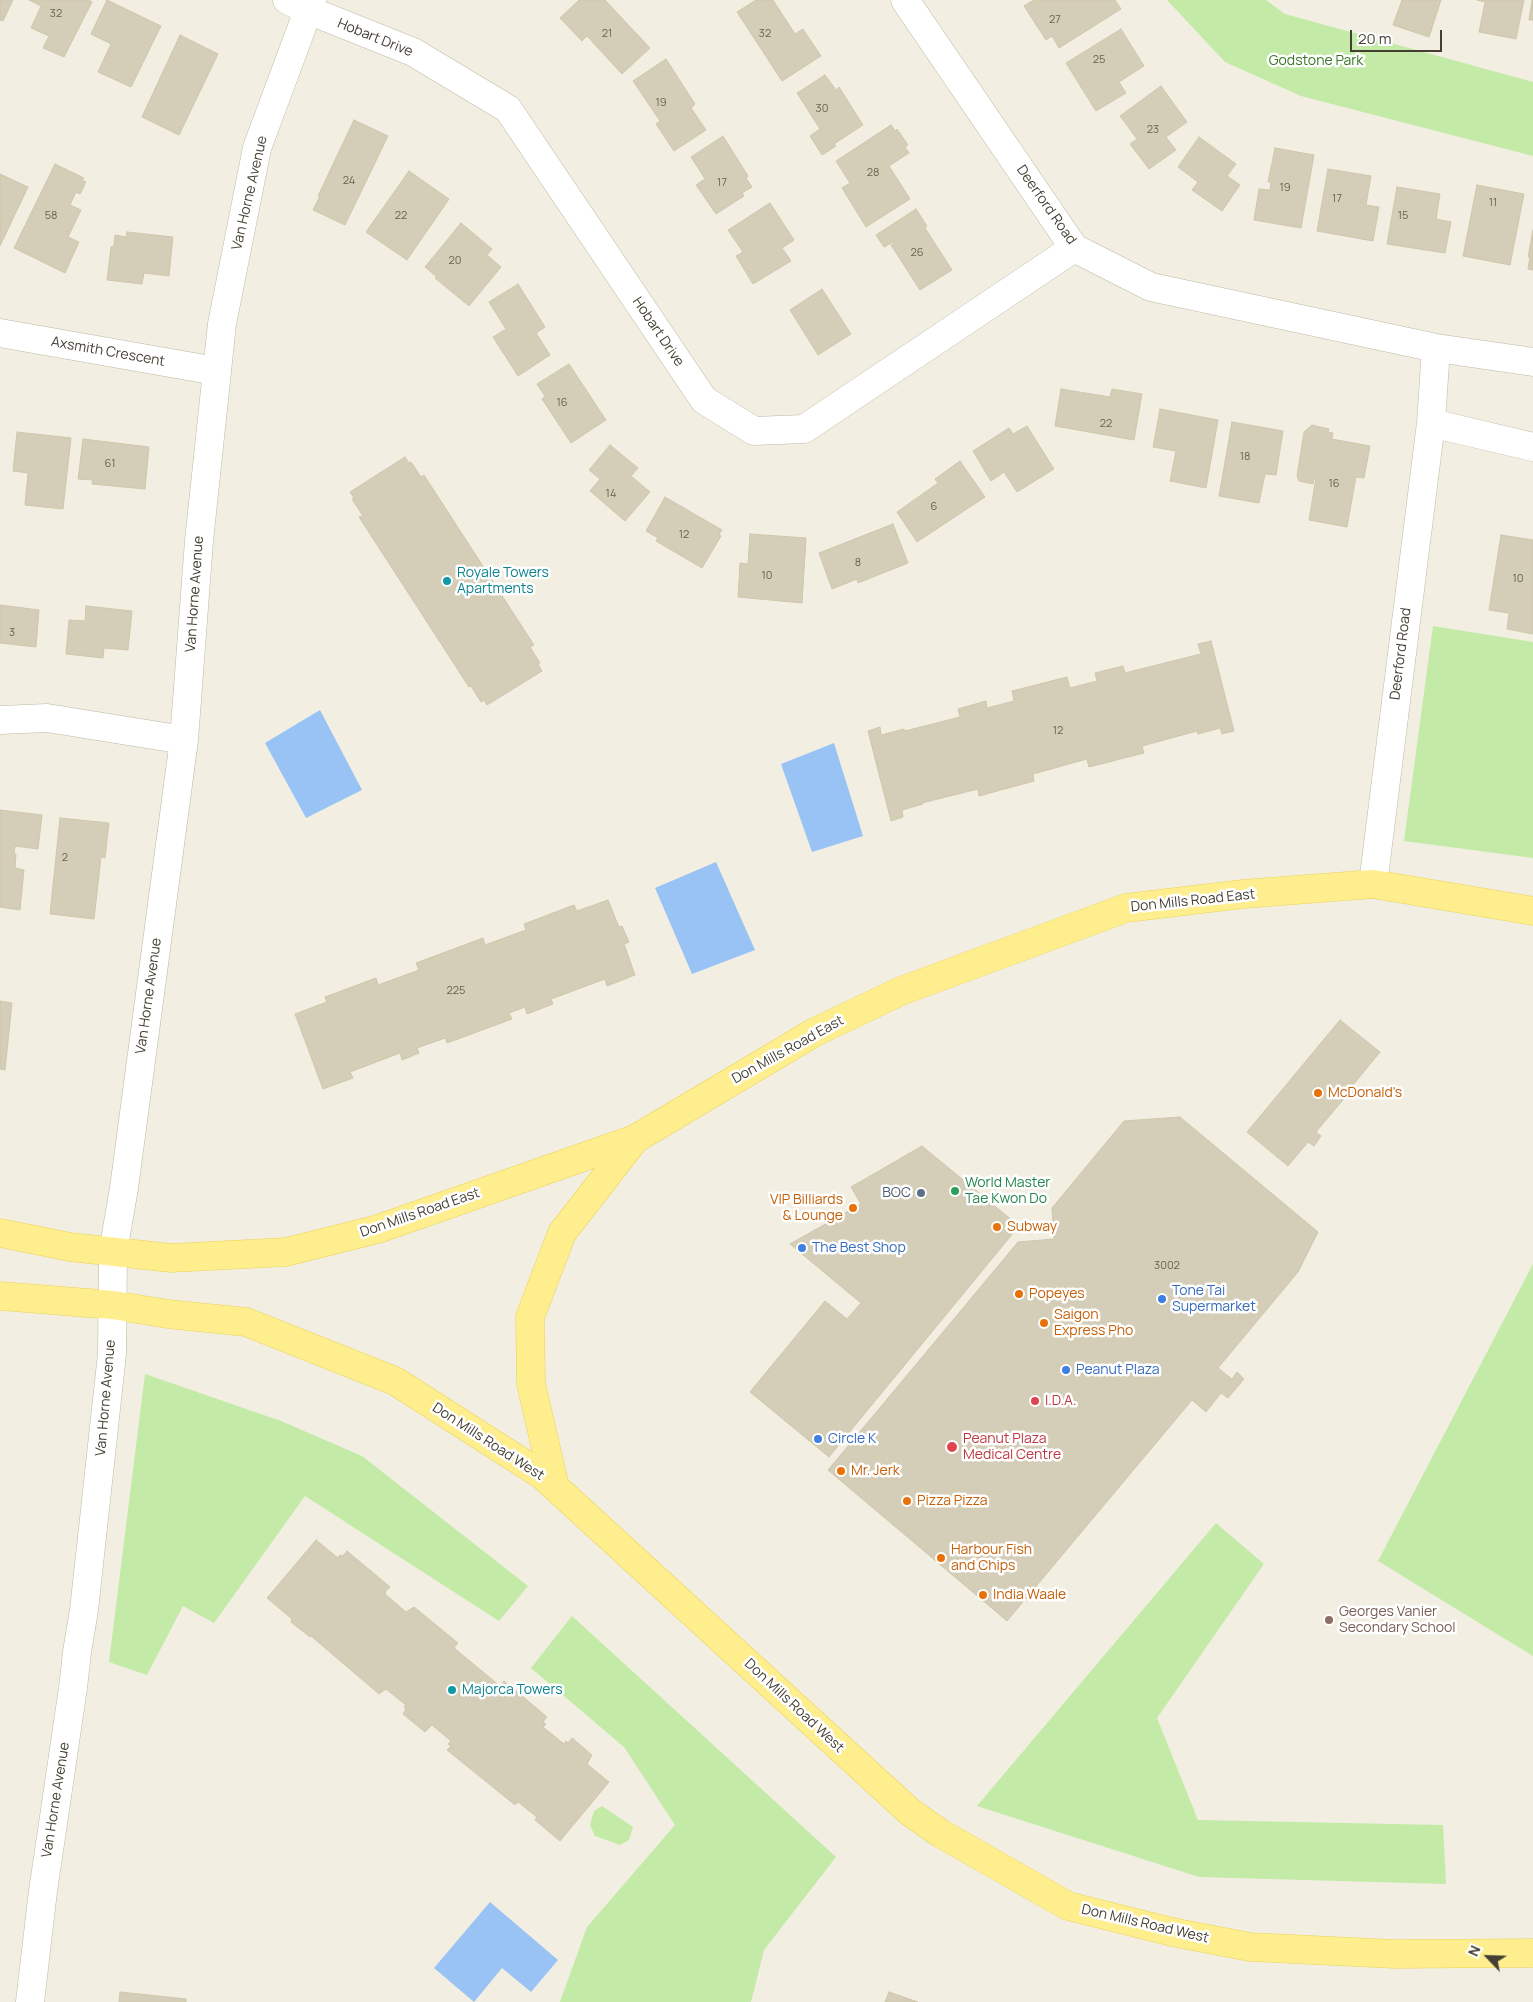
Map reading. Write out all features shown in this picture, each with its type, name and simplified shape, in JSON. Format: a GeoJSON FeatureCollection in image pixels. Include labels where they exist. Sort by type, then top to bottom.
{"type":"FeatureCollection","features":[{"type":"Feature","properties":{"kind":"main road","name":"Don Mills Road East"},"geometry":{"type":"LineString","coordinates":[[0,1233],[70,1247],[171,1258],[286,1252],[378,1229],[635,1139],[815,1032],[901,991],[1126,908],[1243,894],[1372,884],[1533,911]]}},
{"type":"Feature","properties":{"kind":"main road"},"geometry":{"type":"LineString","coordinates":[[556,1487],[531,1384],[530,1316],[562,1232],[635,1139]]}},
{"type":"Feature","properties":{"kind":"main road","name":"Don Mills Road West"},"geometry":{"type":"LineString","coordinates":[[0,1296],[113,1305],[168,1314],[246,1322],[395,1381],[542,1475],[910,1812],[940,1833],[1068,1906],[1172,1932],[1250,1946],[1396,1954],[1533,1954]]}},
{"type":"Feature","properties":{"kind":"street","name":"Deerford Road"},"geometry":{"type":"LineString","coordinates":[[905,0],[1074,248],[1151,288],[1436,348],[1533,362]]}},
{"type":"Feature","properties":{"kind":"street","name":"Hobart Drive"},"geometry":{"type":"LineString","coordinates":[[303,3],[413,52],[508,109],[704,400],[754,431],[804,429],[1074,248]]}},
{"type":"Feature","properties":{"kind":"street","name":"Van Horne Avenue"},"geometry":{"type":"LineString","coordinates":[[30,2002],[43,1891],[84,1610],[112,1354],[113,1252],[124,1188],[184,740],[199,541],[222,324],[257,148],[303,3]]}},
{"type":"Feature","properties":{"kind":"street","name":"Axsmith Crescent"},"geometry":{"type":"LineString","coordinates":[[0,333],[216,371]]}},
{"type":"Feature","properties":{"kind":"street","name":"Deerford Road"},"geometry":{"type":"LineString","coordinates":[[1372,884],[1430,423],[1436,348]]}},
{"type":"Feature","properties":{"kind":"street"},"geometry":{"type":"LineString","coordinates":[[1430,423],[1533,447]]}},
{"type":"Feature","properties":{"kind":"street"},"geometry":{"type":"LineString","coordinates":[[0,720],[47,718],[184,740]]}},
{"type":"Feature","properties":{"kind":"green space","name":"Godstone Park"},"geometry":{"type":"Polygon","coordinates":[[[1167,0],[1266,0],[1285,14],[1533,82],[1533,156],[1301,96],[1225,62],[1167,0]]]}},
{"type":"Feature","properties":{"kind":"green space"},"geometry":{"type":"Polygon","coordinates":[[[1433,626],[1533,642],[1533,858],[1404,841],[1433,626]]]}},
{"type":"Feature","properties":{"kind":"green space"},"geometry":{"type":"Polygon","coordinates":[[[1533,1264],[1533,1656],[1378,1561],[1533,1264]]]}},
{"type":"Feature","properties":{"kind":"green space"},"geometry":{"type":"Polygon","coordinates":[[[145,1374],[281,1421],[362,1456],[528,1586],[499,1621],[305,1496],[214,1623],[183,1606],[147,1675],[109,1662],[145,1374]]]}},
{"type":"Feature","properties":{"kind":"green space"},"geometry":{"type":"Polygon","coordinates":[[[1216,1523],[1264,1564],[1157,1718],[1198,1820],[1443,1825],[1446,1884],[1199,1877],[977,1806],[1216,1523]]]}},
{"type":"Feature","properties":{"kind":"green space"},"geometry":{"type":"Polygon","coordinates":[[[572,1616],[836,1857],[764,1950],[751,2002],[560,2002],[587,1927],[675,1825],[624,1747],[531,1668],[572,1616]]]}},
{"type":"Feature","properties":{"kind":"green space"},"geometry":{"type":"Polygon","coordinates":[[[602,1806],[633,1827],[629,1840],[620,1845],[595,1836],[590,1825],[594,1811],[602,1806]]]}},
{"type":"Feature","properties":{"kind":"water"},"geometry":{"type":"Polygon","coordinates":[[[320,710],[362,790],[306,818],[265,743],[320,710]]]}},
{"type":"Feature","properties":{"kind":"water"},"geometry":{"type":"Polygon","coordinates":[[[834,743],[863,836],[812,852],[781,764],[834,743]]]}},
{"type":"Feature","properties":{"kind":"water"},"geometry":{"type":"Polygon","coordinates":[[[716,862],[755,950],[692,974],[655,888],[716,862]]]}},
{"type":"Feature","properties":{"kind":"water"},"geometry":{"type":"Polygon","coordinates":[[[490,1902],[558,1960],[531,1992],[502,1968],[474,2002],[434,1968],[490,1902]]]}},
{"type":"Feature","properties":{"kind":"building"},"geometry":{"type":"Polygon","coordinates":[[[0,0],[13,0],[3,21],[0,20],[0,0]]]}},
{"type":"Feature","properties":{"kind":"building"},"geometry":{"type":"Polygon","coordinates":[[[29,0],[88,0],[92,2],[64,57],[43,48],[49,36],[31,28],[41,6],[29,0]]]}},
{"type":"Feature","properties":{"kind":"building"},"geometry":{"type":"Polygon","coordinates":[[[107,0],[161,26],[131,87],[98,72],[111,44],[91,34],[107,0]]]}},
{"type":"Feature","properties":{"kind":"building"},"geometry":{"type":"Polygon","coordinates":[[[579,0],[605,0],[650,48],[622,74],[587,36],[582,41],[560,18],[579,0]]]}},
{"type":"Feature","properties":{"kind":"building"},"geometry":{"type":"Polygon","coordinates":[[[756,0],[773,0],[795,34],[803,29],[821,56],[782,81],[737,12],[756,0]]]}},
{"type":"Feature","properties":{"kind":"building"},"geometry":{"type":"Polygon","coordinates":[[[1034,0],[1115,0],[1121,9],[1059,48],[1052,36],[1046,40],[1024,6],[1034,0]]]}},
{"type":"Feature","properties":{"kind":"building"},"geometry":{"type":"Polygon","coordinates":[[[1402,0],[1441,0],[1429,37],[1393,25],[1402,0]]]}},
{"type":"Feature","properties":{"kind":"building"},"geometry":{"type":"Polygon","coordinates":[[[1477,0],[1524,0],[1516,39],[1479,32],[1485,2],[1477,0]]]}},
{"type":"Feature","properties":{"kind":"building"},"geometry":{"type":"Polygon","coordinates":[[[1532,0],[1533,20],[1529,20],[1532,0]]]}},
{"type":"Feature","properties":{"kind":"building"},"geometry":{"type":"Polygon","coordinates":[[[1121,29],[1144,66],[1119,82],[1126,93],[1096,111],[1066,63],[1121,29]]]}},
{"type":"Feature","properties":{"kind":"building"},"geometry":{"type":"Polygon","coordinates":[[[180,35],[218,54],[179,135],[142,117],[180,35]]]}},
{"type":"Feature","properties":{"kind":"building"},"geometry":{"type":"Polygon","coordinates":[[[666,59],[695,104],[691,108],[706,130],[674,151],[656,124],[660,121],[633,81],[666,59]]]}},
{"type":"Feature","properties":{"kind":"building"},"geometry":{"type":"Polygon","coordinates":[[[825,75],[836,90],[839,87],[863,125],[834,144],[836,146],[822,155],[810,136],[820,129],[797,93],[825,75]]]}},
{"type":"Feature","properties":{"kind":"building"},"geometry":{"type":"Polygon","coordinates":[[[1161,86],[1187,122],[1166,137],[1176,150],[1149,169],[1130,144],[1137,139],[1120,116],[1161,86]]]}},
{"type":"Feature","properties":{"kind":"building"},"geometry":{"type":"Polygon","coordinates":[[[354,120],[388,136],[345,225],[313,210],[354,120]]]}},
{"type":"Feature","properties":{"kind":"building"},"geometry":{"type":"Polygon","coordinates":[[[891,125],[895,131],[897,129],[908,145],[905,147],[909,153],[889,166],[910,199],[866,227],[842,188],[850,183],[836,161],[891,125]]]}},
{"type":"Feature","properties":{"kind":"building"},"geometry":{"type":"Polygon","coordinates":[[[723,136],[748,176],[746,178],[752,187],[742,193],[744,196],[716,214],[696,185],[705,179],[691,157],[723,136]]]}},
{"type":"Feature","properties":{"kind":"building"},"geometry":{"type":"Polygon","coordinates":[[[1199,137],[1236,164],[1227,176],[1240,185],[1222,211],[1192,190],[1198,182],[1178,167],[1199,137]]]}},
{"type":"Feature","properties":{"kind":"building"},"geometry":{"type":"Polygon","coordinates":[[[1275,148],[1314,155],[1301,228],[1254,220],[1259,189],[1270,190],[1271,182],[1268,182],[1275,148]]]}},
{"type":"Feature","properties":{"kind":"building"},"geometry":{"type":"Polygon","coordinates":[[[55,164],[84,178],[82,180],[86,182],[80,194],[76,192],[70,205],[81,210],[68,237],[79,242],[65,273],[14,248],[55,164]]]}},
{"type":"Feature","properties":{"kind":"building"},"geometry":{"type":"Polygon","coordinates":[[[1328,169],[1371,176],[1366,205],[1379,207],[1373,241],[1317,231],[1328,169]]]}},
{"type":"Feature","properties":{"kind":"building"},"geometry":{"type":"Polygon","coordinates":[[[409,171],[449,199],[407,260],[366,232],[409,171]]]}},
{"type":"Feature","properties":{"kind":"building"},"geometry":{"type":"Polygon","coordinates":[[[0,174],[28,187],[0,246],[0,174]]]}},
{"type":"Feature","properties":{"kind":"building"},"geometry":{"type":"Polygon","coordinates":[[[1477,185],[1524,194],[1510,265],[1463,256],[1477,185]]]}},
{"type":"Feature","properties":{"kind":"building"},"geometry":{"type":"Polygon","coordinates":[[[1397,187],[1440,194],[1436,219],[1451,222],[1445,253],[1387,244],[1397,187]]]}},
{"type":"Feature","properties":{"kind":"building"},"geometry":{"type":"Polygon","coordinates":[[[770,203],[794,240],[782,248],[791,261],[753,284],[736,256],[743,252],[728,230],[770,203]]]}},
{"type":"Feature","properties":{"kind":"building"},"geometry":{"type":"Polygon","coordinates":[[[916,209],[927,226],[925,228],[952,270],[920,290],[891,245],[895,243],[893,242],[884,247],[876,235],[916,209]]]}},
{"type":"Feature","properties":{"kind":"building"},"geometry":{"type":"Polygon","coordinates":[[[461,223],[492,249],[487,255],[501,267],[469,306],[435,278],[437,277],[425,267],[461,223]]]}},
{"type":"Feature","properties":{"kind":"building"},"geometry":{"type":"Polygon","coordinates":[[[1533,230],[1533,270],[1528,269],[1530,257],[1528,257],[1533,230]]]}},
{"type":"Feature","properties":{"kind":"building"},"geometry":{"type":"Polygon","coordinates":[[[127,232],[173,237],[169,276],[144,273],[142,284],[107,280],[111,247],[114,246],[115,235],[126,237],[127,232]]]}},
{"type":"Feature","properties":{"kind":"building"},"geometry":{"type":"Polygon","coordinates":[[[518,284],[545,327],[536,333],[550,355],[518,376],[493,337],[506,329],[489,302],[518,284]]]}},
{"type":"Feature","properties":{"kind":"building"},"geometry":{"type":"Polygon","coordinates":[[[822,289],[851,334],[818,355],[790,310],[822,289]]]}},
{"type":"Feature","properties":{"kind":"building"},"geometry":{"type":"Polygon","coordinates":[[[569,364],[606,420],[571,443],[542,399],[545,396],[537,384],[569,364]]]}},
{"type":"Feature","properties":{"kind":"building"},"geometry":{"type":"Polygon","coordinates":[[[1061,389],[1110,397],[1112,389],[1142,394],[1134,440],[1055,426],[1061,389]]]}},
{"type":"Feature","properties":{"kind":"building"},"geometry":{"type":"Polygon","coordinates":[[[1160,409],[1218,420],[1206,488],[1170,481],[1176,451],[1153,447],[1160,409]]]}},
{"type":"Feature","properties":{"kind":"building"},"geometry":{"type":"Polygon","coordinates":[[[1232,422],[1283,431],[1276,475],[1265,474],[1259,503],[1219,496],[1232,422]]]}},
{"type":"Feature","properties":{"kind":"building"},"geometry":{"type":"Polygon","coordinates":[[[1312,425],[1329,429],[1328,432],[1333,433],[1332,439],[1370,446],[1364,478],[1356,477],[1347,527],[1309,520],[1316,478],[1314,478],[1313,484],[1299,481],[1297,476],[1304,432],[1312,425]]]}},
{"type":"Feature","properties":{"kind":"building"},"geometry":{"type":"Polygon","coordinates":[[[1027,426],[1054,469],[1017,492],[1004,472],[991,481],[973,451],[1009,428],[1013,434],[1027,426]]]}},
{"type":"Feature","properties":{"kind":"building"},"geometry":{"type":"Polygon","coordinates":[[[17,432],[71,438],[63,509],[25,505],[28,473],[13,471],[17,432]]]}},
{"type":"Feature","properties":{"kind":"building"},"geometry":{"type":"Polygon","coordinates":[[[83,439],[149,447],[145,489],[92,484],[93,480],[78,479],[83,439]]]}},
{"type":"Feature","properties":{"kind":"building"},"geometry":{"type":"Polygon","coordinates":[[[610,445],[638,468],[631,476],[650,492],[625,521],[590,491],[600,479],[589,470],[610,445]]]}},
{"type":"Feature","properties":{"kind":"building","name":"Royale Towers Apartments"},"geometry":{"type":"Polygon","coordinates":[[[405,457],[409,463],[411,462],[421,477],[424,475],[534,645],[530,647],[540,663],[538,664],[542,671],[487,705],[484,700],[481,702],[471,686],[469,687],[359,517],[363,516],[352,499],[354,498],[350,492],[405,457]]]}},
{"type":"Feature","properties":{"kind":"building"},"geometry":{"type":"Polygon","coordinates":[[[960,461],[985,497],[917,542],[897,512],[938,483],[935,479],[960,461]]]}},
{"type":"Feature","properties":{"kind":"building"},"geometry":{"type":"Polygon","coordinates":[[[665,497],[722,530],[719,534],[721,536],[702,568],[656,541],[658,538],[646,531],[665,497]]]}},
{"type":"Feature","properties":{"kind":"building"},"geometry":{"type":"Polygon","coordinates":[[[893,524],[908,563],[858,583],[857,579],[832,589],[819,553],[893,524]]]}},
{"type":"Feature","properties":{"kind":"building"},"geometry":{"type":"Polygon","coordinates":[[[750,534],[806,538],[802,603],[738,597],[740,563],[748,564],[750,534]]]}},
{"type":"Feature","properties":{"kind":"building"},"geometry":{"type":"Polygon","coordinates":[[[1501,535],[1533,540],[1533,634],[1507,629],[1509,613],[1489,610],[1501,535]]]}},
{"type":"Feature","properties":{"kind":"building"},"geometry":{"type":"Polygon","coordinates":[[[0,605],[39,610],[36,647],[0,643],[0,605]]]}},
{"type":"Feature","properties":{"kind":"building"},"geometry":{"type":"Polygon","coordinates":[[[86,606],[132,611],[128,650],[104,648],[103,658],[66,654],[69,620],[85,621],[86,606]]]}},
{"type":"Feature","properties":{"kind":"building"},"geometry":{"type":"Polygon","coordinates":[[[1211,641],[1234,731],[1222,734],[1220,728],[1198,734],[1197,731],[1142,746],[1144,753],[1089,767],[1087,759],[1033,774],[1034,781],[979,796],[978,789],[922,803],[902,810],[903,817],[891,821],[868,731],[880,727],[881,735],[904,729],[905,731],[960,717],[958,709],[986,701],[987,708],[1014,701],[1012,691],[1067,677],[1070,688],[1097,681],[1095,673],[1123,666],[1125,673],[1201,654],[1198,644],[1211,641]]]}},
{"type":"Feature","properties":{"kind":"building"},"geometry":{"type":"Polygon","coordinates":[[[0,810],[42,815],[38,849],[15,846],[15,868],[24,870],[20,910],[0,907],[0,810]]]}},
{"type":"Feature","properties":{"kind":"building"},"geometry":{"type":"Polygon","coordinates":[[[60,818],[109,823],[105,858],[101,857],[94,919],[50,914],[60,818]]]}},
{"type":"Feature","properties":{"kind":"building"},"geometry":{"type":"Polygon","coordinates":[[[608,900],[619,927],[622,926],[629,942],[624,944],[635,975],[607,986],[605,979],[551,999],[553,1004],[527,1014],[525,1007],[509,1013],[512,1019],[447,1043],[445,1038],[417,1048],[419,1053],[402,1060],[400,1053],[350,1072],[353,1078],[323,1089],[295,1014],[327,1002],[325,997],[376,978],[378,985],[419,970],[416,963],[483,938],[485,945],[526,930],[524,924],[574,905],[577,911],[608,900]]]}},
{"type":"Feature","properties":{"kind":"building"},"geometry":{"type":"Polygon","coordinates":[[[0,1001],[12,1003],[5,1070],[0,1069],[0,1001]]]}},
{"type":"Feature","properties":{"kind":"building","name":"McDonald's"},"geometry":{"type":"Polygon","coordinates":[[[1340,1020],[1380,1052],[1353,1085],[1359,1091],[1352,1099],[1347,1095],[1316,1132],[1321,1136],[1314,1146],[1308,1142],[1288,1166],[1247,1132],[1340,1020]]]}},
{"type":"Feature","properties":{"kind":"building","name":"Peanut Plaza"},"geometry":{"type":"Polygon","coordinates":[[[1180,1117],[1318,1232],[1298,1272],[1218,1368],[1232,1379],[1237,1372],[1244,1379],[1228,1398],[1221,1393],[1206,1412],[1192,1400],[1007,1621],[828,1470],[1018,1242],[1054,1239],[1052,1208],[1124,1121],[1180,1117]]]}},
{"type":"Feature","properties":{"kind":"building"},"geometry":{"type":"Polygon","coordinates":[[[922,1146],[1019,1226],[829,1457],[750,1392],[825,1301],[847,1319],[861,1303],[790,1244],[861,1204],[851,1187],[922,1146]]]}},
{"type":"Feature","properties":{"kind":"building","name":"Majorca Towers"},"geometry":{"type":"Polygon","coordinates":[[[316,1540],[338,1558],[347,1551],[390,1587],[385,1592],[386,1595],[406,1612],[414,1607],[458,1643],[454,1648],[500,1686],[504,1681],[547,1717],[543,1722],[546,1724],[543,1727],[564,1744],[566,1741],[568,1743],[572,1738],[592,1755],[587,1764],[609,1782],[560,1841],[535,1820],[537,1817],[518,1802],[515,1805],[447,1750],[451,1746],[448,1744],[451,1741],[432,1725],[425,1732],[403,1714],[406,1705],[386,1689],[379,1694],[311,1636],[291,1622],[292,1619],[267,1598],[316,1540]]]}},
{"type":"Feature","properties":{"kind":"building"},"geometry":{"type":"Polygon","coordinates":[[[120,1992],[186,1999],[186,2002],[119,2002],[120,1992]]]}},
{"type":"Feature","properties":{"kind":"building"},"geometry":{"type":"Polygon","coordinates":[[[889,1992],[918,2002],[885,2002],[889,1992]]]}},
{"type":"Feature","properties":{"kind":"place","name":"Royale Towers Apartments"},"geometry":{"type":"Point","coordinates":[447,581]}},
{"type":"Feature","properties":{"kind":"place","name":"McDonald's"},"geometry":{"type":"Point","coordinates":[1318,1093]}},
{"type":"Feature","properties":{"kind":"place","name":"World Master Tae Kwon Do"},"geometry":{"type":"Point","coordinates":[955,1191]}},
{"type":"Feature","properties":{"kind":"place","name":"BOC"},"geometry":{"type":"Point","coordinates":[921,1193]}},
{"type":"Feature","properties":{"kind":"place","name":"VIP Billiards & Lounge"},"geometry":{"type":"Point","coordinates":[853,1208]}},
{"type":"Feature","properties":{"kind":"place","name":"Subway"},"geometry":{"type":"Point","coordinates":[997,1227]}},
{"type":"Feature","properties":{"kind":"place","name":"The Best Shop"},"geometry":{"type":"Point","coordinates":[802,1248]}},
{"type":"Feature","properties":{"kind":"place","name":"Popeyes"},"geometry":{"type":"Point","coordinates":[1019,1294]}},
{"type":"Feature","properties":{"kind":"place","name":"Tone Tai Supermarket"},"geometry":{"type":"Point","coordinates":[1162,1299]}},
{"type":"Feature","properties":{"kind":"place","name":"Saigon Express Pho"},"geometry":{"type":"Point","coordinates":[1044,1323]}},
{"type":"Feature","properties":{"kind":"place","name":"Peanut Plaza"},"geometry":{"type":"Point","coordinates":[1066,1370]}},
{"type":"Feature","properties":{"kind":"place","name":"I.D.A."},"geometry":{"type":"Point","coordinates":[1035,1401]}},
{"type":"Feature","properties":{"kind":"place","name":"Circle K"},"geometry":{"type":"Point","coordinates":[818,1439]}},
{"type":"Feature","properties":{"kind":"place","name":"Peanut Plaza Medical Centre"},"geometry":{"type":"Point","coordinates":[952,1447]}},
{"type":"Feature","properties":{"kind":"place","name":"Mr. Jerk"},"geometry":{"type":"Point","coordinates":[841,1471]}},
{"type":"Feature","properties":{"kind":"place","name":"Pizza Pizza"},"geometry":{"type":"Point","coordinates":[907,1501]}},
{"type":"Feature","properties":{"kind":"place","name":"Harbour Fish and Chips"},"geometry":{"type":"Point","coordinates":[941,1558]}},
{"type":"Feature","properties":{"kind":"place","name":"India Waale"},"geometry":{"type":"Point","coordinates":[983,1595]}},
{"type":"Feature","properties":{"kind":"place","name":"Georges Vanier Secondary School"},"geometry":{"type":"Point","coordinates":[1329,1620]}},
{"type":"Feature","properties":{"kind":"place","name":"Majorca Towers"},"geometry":{"type":"Point","coordinates":[452,1690]}}]}
